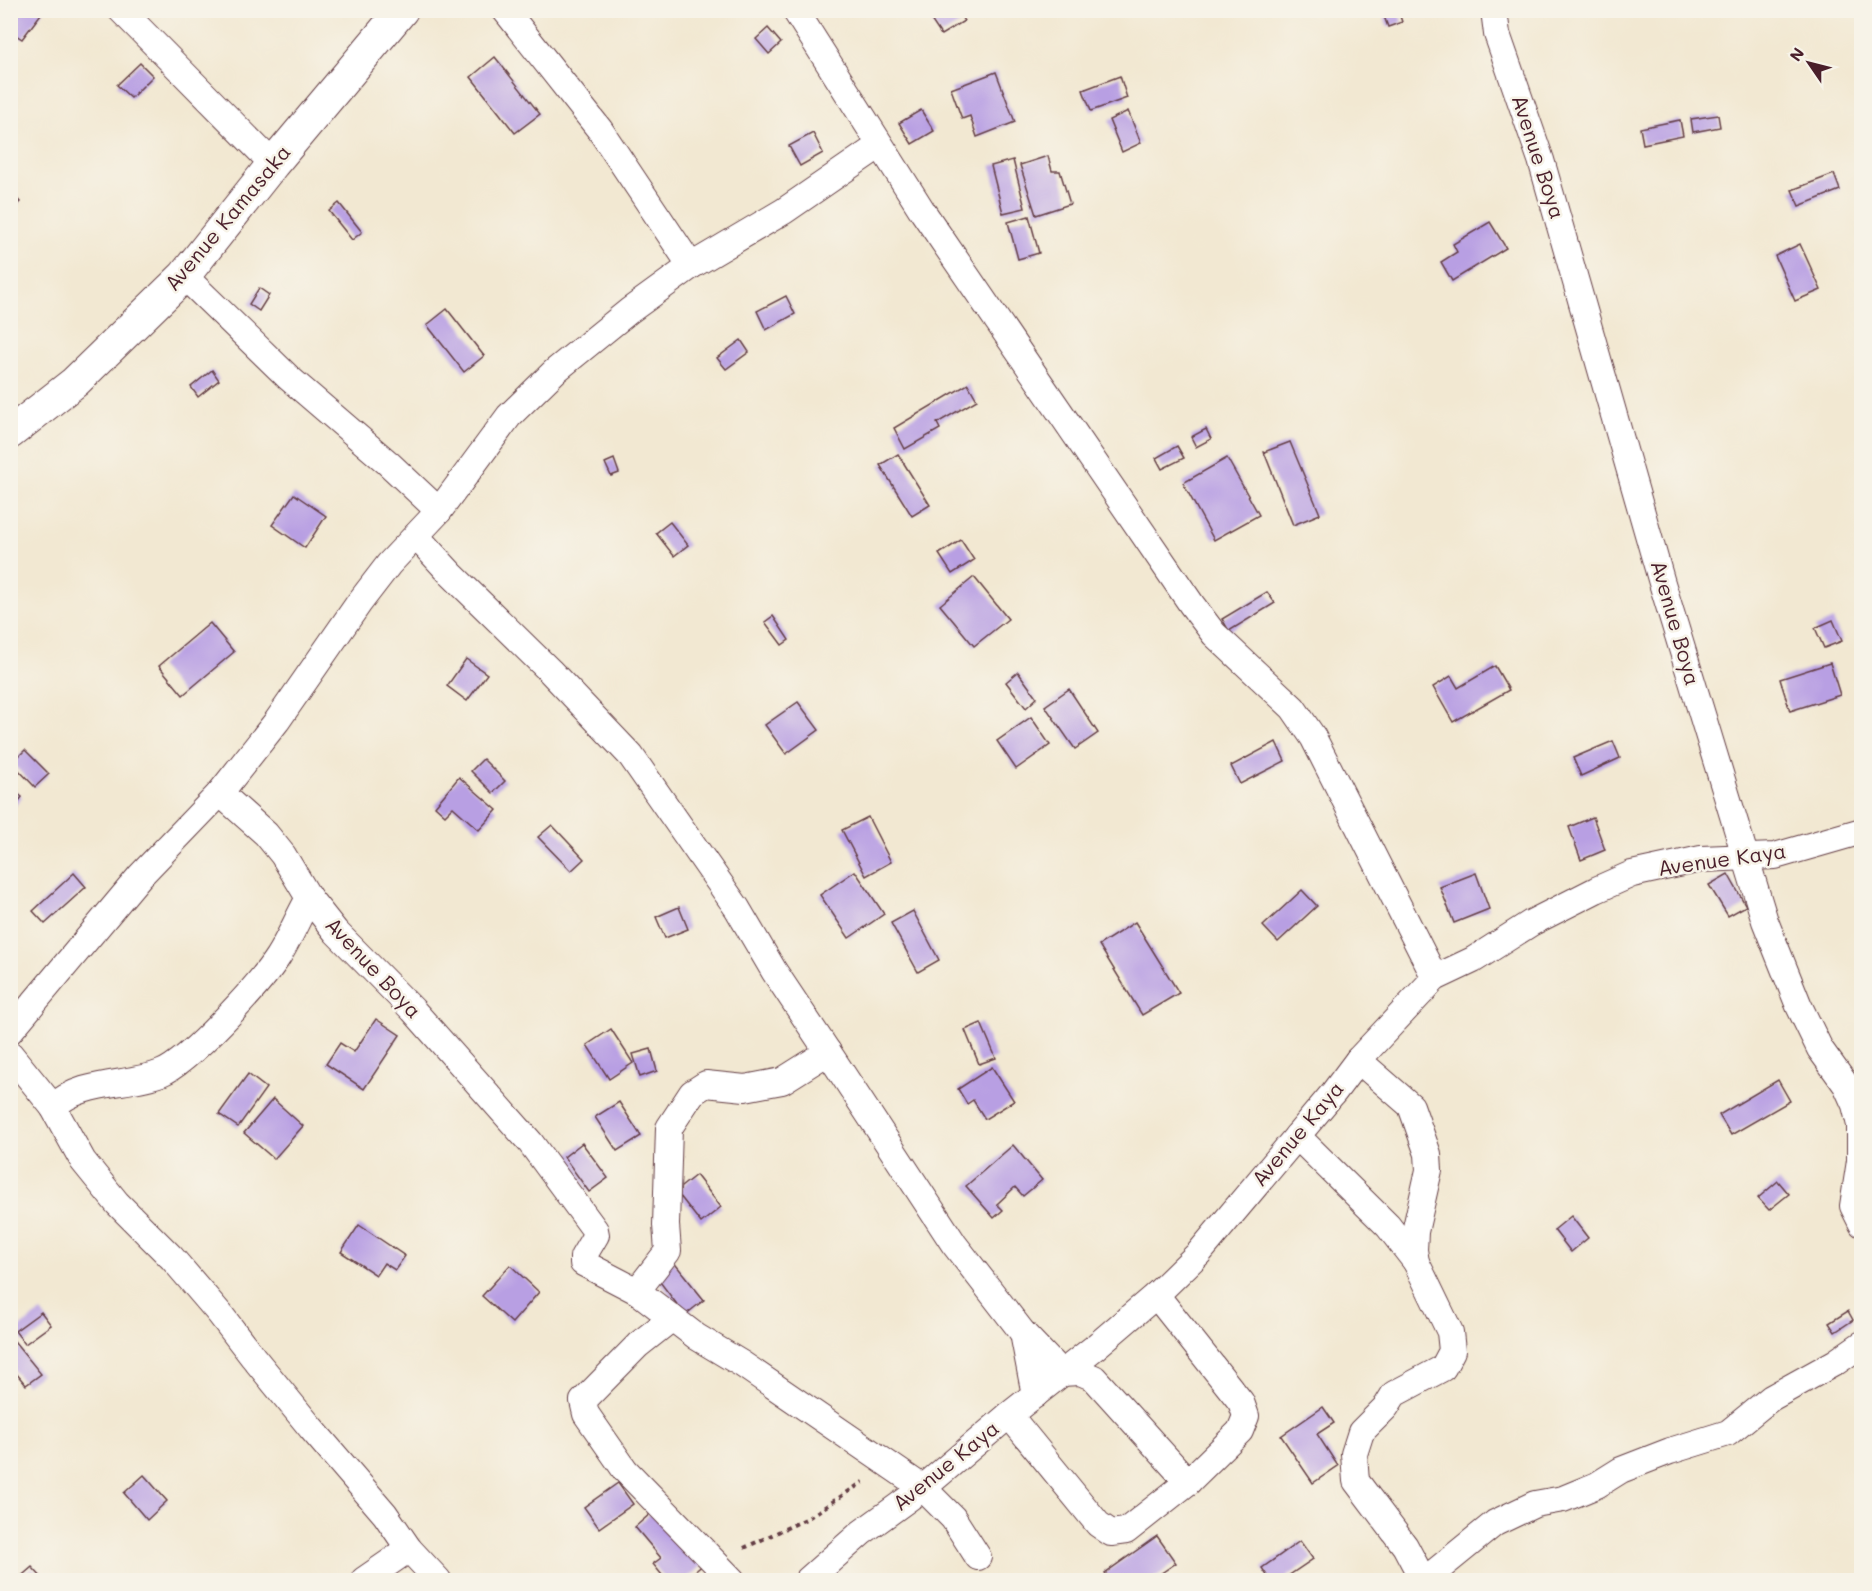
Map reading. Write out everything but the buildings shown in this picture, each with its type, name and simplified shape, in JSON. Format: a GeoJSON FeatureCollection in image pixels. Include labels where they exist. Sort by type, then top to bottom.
{"type":"FeatureCollection","features":[{"type":"Feature","properties":{"kind":"street"},"geometry":{"type":"LineString","coordinates":[[121,10],[273,164]]}},
{"type":"Feature","properties":{"kind":"street","name":"Avenue Kamasaka"},"geometry":{"type":"LineString","coordinates":[[10,434],[75,382],[184,276],[273,164],[402,10]]}},
{"type":"Feature","properties":{"kind":"street"},"geometry":{"type":"LineString","coordinates":[[505,10],[600,130],[691,266]]}},
{"type":"Feature","properties":{"kind":"street"},"geometry":{"type":"LineString","coordinates":[[795,10],[923,212],[1192,605],[1214,634],[1293,708],[1313,737],[1435,978]]}},
{"type":"Feature","properties":{"kind":"street","name":"Avenue Boya"},"geometry":{"type":"LineString","coordinates":[[1494,10],[1497,34],[1542,160],[1666,595],[1765,921],[1799,1006],[1820,1049],[1846,1085],[1855,1106],[1860,1125],[1860,1161],[1853,1206],[1862,1224]]}},
{"type":"Feature","properties":{"kind":"street"},"geometry":{"type":"LineString","coordinates":[[10,1031],[140,876],[174,838],[220,793],[277,721],[358,603],[389,564],[439,511],[509,416],[555,371],[629,311],[691,266],[784,211],[880,145]]}},
{"type":"Feature","properties":{"kind":"street"},"geometry":{"type":"LineString","coordinates":[[184,276],[289,378],[388,463],[439,511]]}},
{"type":"Feature","properties":{"kind":"street"},"geometry":{"type":"LineString","coordinates":[[416,536],[631,756],[737,908],[774,970],[954,1244],[1023,1333],[1061,1373],[1080,1372],[1094,1378],[1188,1482]]}},
{"type":"Feature","properties":{"kind":"street","name":"Avenue Boya"},"geometry":{"type":"LineString","coordinates":[[220,793],[266,834],[283,855],[309,898],[336,932],[413,1010],[530,1142],[595,1230],[596,1235],[583,1257],[583,1263],[637,1291]]}},
{"type":"Feature","properties":{"kind":"street","name":"Avenue Kaya"},"geometry":{"type":"LineString","coordinates":[[821,1576],[861,1533],[923,1488],[1156,1295],[1199,1253],[1359,1060],[1435,978],[1473,960],[1531,922],[1632,874],[1701,859],[1775,856],[1862,831]]}},
{"type":"Feature","properties":{"kind":"street"},"geometry":{"type":"LineString","coordinates":[[53,1107],[62,1098],[90,1089],[162,1073],[184,1058],[255,986],[278,958],[309,898]]}},
{"type":"Feature","properties":{"kind":"street"},"geometry":{"type":"LineString","coordinates":[[828,1052],[782,1081],[745,1088],[706,1084],[692,1093],[669,1128],[666,1225],[668,1251],[637,1291],[697,1337],[742,1364],[923,1488],[953,1518],[978,1557]]}},
{"type":"Feature","properties":{"kind":"street"},"geometry":{"type":"LineString","coordinates":[[10,1054],[53,1107],[90,1170],[117,1203],[172,1258],[220,1314],[296,1410],[385,1514],[409,1549],[438,1581]]}},
{"type":"Feature","properties":{"kind":"street"},"geometry":{"type":"LineString","coordinates":[[1359,1060],[1411,1106],[1428,1154],[1429,1170],[1415,1232],[1416,1262]]}},
{"type":"Feature","properties":{"kind":"street"},"geometry":{"type":"LineString","coordinates":[[1297,1136],[1382,1219],[1416,1262],[1450,1332],[1452,1351],[1443,1368],[1394,1394],[1386,1407],[1361,1432],[1354,1454],[1356,1481],[1405,1546],[1424,1581],[1495,1523],[1535,1504],[1563,1500],[1597,1485],[1621,1470],[1670,1451],[1728,1433],[1771,1398],[1836,1362],[1862,1344]]}},
{"type":"Feature","properties":{"kind":"street"},"geometry":{"type":"LineString","coordinates":[[1009,1415],[1098,1524],[1111,1533],[1126,1531],[1188,1482],[1240,1431],[1246,1416],[1241,1402],[1156,1295]]}},
{"type":"Feature","properties":{"kind":"street"},"geometry":{"type":"LineString","coordinates":[[672,1318],[638,1345],[583,1401],[586,1414],[625,1470],[732,1581]]}},
{"type":"Feature","properties":{"kind":"street"},"geometry":{"type":"LineString","coordinates":[[1023,1333],[1035,1395]]}},
{"type":"Feature","properties":{"kind":"street"},"geometry":{"type":"LineString","coordinates":[[364,1581],[409,1549]]}},
{"type":"Feature","properties":{"kind":"path"},"geometry":{"type":"LineString","coordinates":[[712,1559],[746,1548],[808,1518],[888,1465]]}}]}
